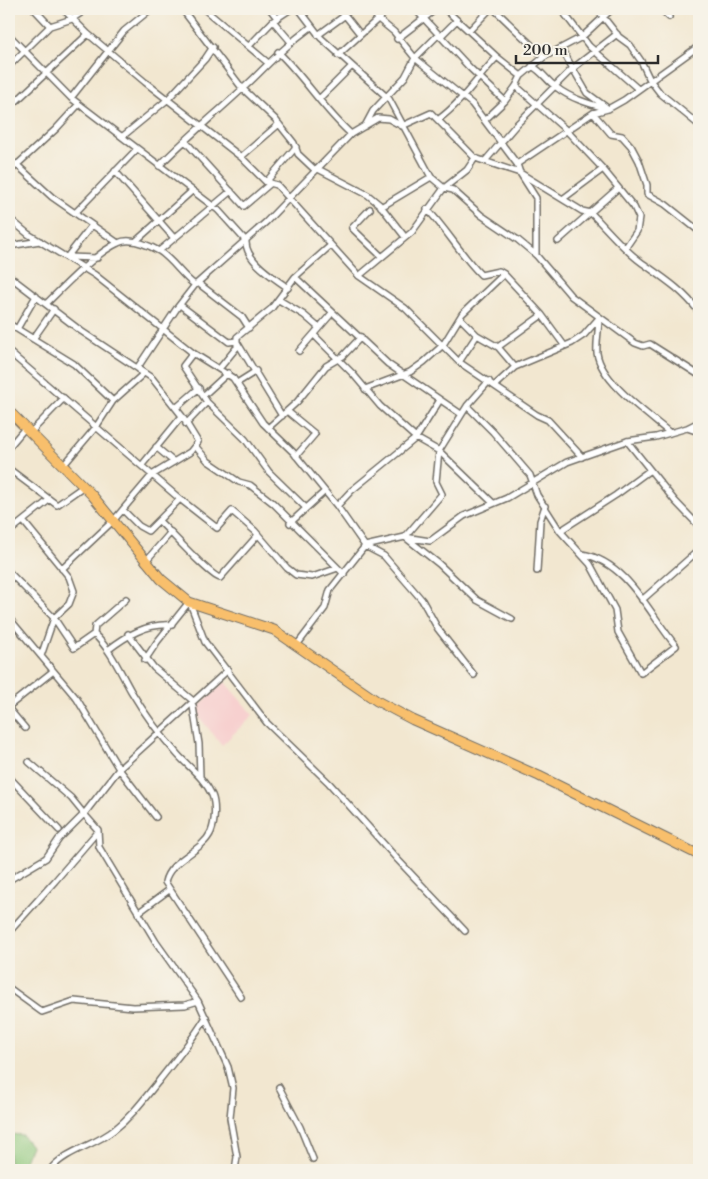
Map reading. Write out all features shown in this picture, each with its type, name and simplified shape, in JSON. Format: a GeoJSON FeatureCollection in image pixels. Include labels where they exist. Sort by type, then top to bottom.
{"type":"FeatureCollection","features":[{"type":"Feature","properties":{"kind":"highway"},"geometry":{"type":"LineString","coordinates":[[9,411],[84,486],[114,520],[161,580],[189,602],[262,625],[297,646],[378,701],[413,720],[539,776],[699,855]]}},
{"type":"Feature","properties":{"kind":"street"},"geometry":{"type":"LineString","coordinates":[[34,9],[50,26]]}},
{"type":"Feature","properties":{"kind":"street"},"geometry":{"type":"LineString","coordinates":[[63,9],[88,34],[167,100],[241,157],[268,182],[277,185],[359,276],[405,308],[459,362],[537,415],[548,420],[582,457]]}},
{"type":"Feature","properties":{"kind":"street"},"geometry":{"type":"LineString","coordinates":[[9,66],[50,26],[72,19],[88,9]]}},
{"type":"Feature","properties":{"kind":"street"},"geometry":{"type":"LineString","coordinates":[[71,98],[124,31],[151,9]]}},
{"type":"Feature","properties":{"kind":"street"},"geometry":{"type":"LineString","coordinates":[[182,9],[213,47],[242,88],[278,124],[296,147],[298,154],[316,170],[368,195],[382,207],[405,238]]}},
{"type":"Feature","properties":{"kind":"street"},"geometry":{"type":"LineString","coordinates":[[204,9],[267,62]]}},
{"type":"Feature","properties":{"kind":"street"},"geometry":{"type":"LineString","coordinates":[[270,9],[291,42]]}},
{"type":"Feature","properties":{"kind":"street"},"geometry":{"type":"LineString","coordinates":[[249,46],[275,19],[291,9]]}},
{"type":"Feature","properties":{"kind":"street"},"geometry":{"type":"LineString","coordinates":[[310,9],[301,11],[311,27],[338,55],[386,96],[431,177],[444,188],[453,190],[481,215],[536,255],[571,296],[599,318],[636,343],[643,346],[650,344],[699,375]]}},
{"type":"Feature","properties":{"kind":"street"},"geometry":{"type":"LineString","coordinates":[[340,9],[360,34]]}},
{"type":"Feature","properties":{"kind":"street"},"geometry":{"type":"LineString","coordinates":[[338,55],[389,9]]}},
{"type":"Feature","properties":{"kind":"street"},"geometry":{"type":"LineString","coordinates":[[415,9],[422,19],[505,101]]}},
{"type":"Feature","properties":{"kind":"street"},"geometry":{"type":"LineString","coordinates":[[397,39],[436,9]]}},
{"type":"Feature","properties":{"kind":"street"},"geometry":{"type":"LineString","coordinates":[[445,9],[497,57],[521,76]]}},
{"type":"Feature","properties":{"kind":"street"},"geometry":{"type":"LineString","coordinates":[[468,31],[490,9]]}},
{"type":"Feature","properties":{"kind":"street"},"geometry":{"type":"LineString","coordinates":[[494,9],[544,57]]}},
{"type":"Feature","properties":{"kind":"street"},"geometry":{"type":"LineString","coordinates":[[561,9],[595,52],[638,89]]}},
{"type":"Feature","properties":{"kind":"street"},"geometry":{"type":"LineString","coordinates":[[597,9],[617,34],[630,45],[641,61],[650,80],[684,114],[699,125]]}},
{"type":"Feature","properties":{"kind":"street"},"geometry":{"type":"LineString","coordinates":[[485,120],[505,101],[521,76],[532,66],[544,57],[582,37],[612,9]]}},
{"type":"Feature","properties":{"kind":"street"},"geometry":{"type":"LineString","coordinates":[[662,9],[669,17]]}},
{"type":"Feature","properties":{"kind":"street"},"geometry":{"type":"LineString","coordinates":[[318,35],[344,16]]}},
{"type":"Feature","properties":{"kind":"street"},"geometry":{"type":"LineString","coordinates":[[377,18],[394,32],[397,39],[415,58],[472,104],[517,164],[520,174],[536,198],[536,255]]}},
{"type":"Feature","properties":{"kind":"street"},"geometry":{"type":"LineString","coordinates":[[365,126],[373,111],[405,77],[415,58],[438,35],[442,35],[457,20]]}},
{"type":"Feature","properties":{"kind":"street"},"geometry":{"type":"LineString","coordinates":[[159,166],[267,62],[311,27]]}},
{"type":"Feature","properties":{"kind":"street"},"geometry":{"type":"LineString","coordinates":[[9,108],[88,34]]}},
{"type":"Feature","properties":{"kind":"street"},"geometry":{"type":"LineString","coordinates":[[485,161],[501,141],[554,86],[572,69],[617,34]]}},
{"type":"Feature","properties":{"kind":"street"},"geometry":{"type":"LineString","coordinates":[[9,35],[71,98],[102,123],[123,136],[137,149],[214,208],[246,241],[246,246],[254,260],[288,288]]}},
{"type":"Feature","properties":{"kind":"street"},"geometry":{"type":"LineString","coordinates":[[517,164],[593,113],[608,109],[624,100],[699,46]]}},
{"type":"Feature","properties":{"kind":"street"},"geometry":{"type":"LineString","coordinates":[[123,136],[167,100],[205,59],[213,47]]}},
{"type":"Feature","properties":{"kind":"street"},"geometry":{"type":"LineString","coordinates":[[561,48],[587,93],[608,109]]}},
{"type":"Feature","properties":{"kind":"street"},"geometry":{"type":"LineString","coordinates":[[278,52],[300,74],[334,118],[351,134]]}},
{"type":"Feature","properties":{"kind":"street"},"geometry":{"type":"LineString","coordinates":[[439,119],[463,98],[479,76],[497,57]]}},
{"type":"Feature","properties":{"kind":"street"},"geometry":{"type":"LineString","coordinates":[[319,99],[352,66]]}},
{"type":"Feature","properties":{"kind":"street"},"geometry":{"type":"LineString","coordinates":[[532,66],[543,72],[554,86],[568,95],[608,109]]}},
{"type":"Feature","properties":{"kind":"street"},"geometry":{"type":"LineString","coordinates":[[516,86],[566,130],[603,169],[634,208],[639,218],[637,231],[626,247]]}},
{"type":"Feature","properties":{"kind":"street"},"geometry":{"type":"LineString","coordinates":[[9,172],[56,129],[79,104]]}},
{"type":"Feature","properties":{"kind":"street"},"geometry":{"type":"LineString","coordinates":[[402,126],[431,113],[439,119],[475,158],[520,174],[564,198],[582,211],[591,213],[640,261],[658,271],[697,304],[699,312]]}},
{"type":"Feature","properties":{"kind":"street"},"geometry":{"type":"LineString","coordinates":[[593,113],[611,134],[622,136],[631,146],[639,161],[647,185],[647,194],[665,204],[699,231]]}},
{"type":"Feature","properties":{"kind":"street"},"geometry":{"type":"LineString","coordinates":[[138,367],[162,329],[197,284],[246,241],[351,134],[378,118],[389,119],[402,126]]}},
{"type":"Feature","properties":{"kind":"street"},"geometry":{"type":"LineString","coordinates":[[241,157],[278,124]]}},
{"type":"Feature","properties":{"kind":"street"},"geometry":{"type":"LineString","coordinates":[[186,142],[244,206],[268,182],[296,147]]}},
{"type":"Feature","properties":{"kind":"street"},"geometry":{"type":"LineString","coordinates":[[74,213],[137,149]]}},
{"type":"Feature","properties":{"kind":"street"},"geometry":{"type":"LineString","coordinates":[[359,276],[412,232],[444,188],[467,170],[475,158]]}},
{"type":"Feature","properties":{"kind":"street"},"geometry":{"type":"LineString","coordinates":[[16,164],[52,197],[118,242]]}},
{"type":"Feature","properties":{"kind":"street"},"geometry":{"type":"LineString","coordinates":[[564,198],[603,169]]}},
{"type":"Feature","properties":{"kind":"street"},"geometry":{"type":"LineString","coordinates":[[116,170],[158,222],[174,238]]}},
{"type":"Feature","properties":{"kind":"street"},"geometry":{"type":"LineString","coordinates":[[382,207],[431,177]]}},
{"type":"Feature","properties":{"kind":"street"},"geometry":{"type":"LineString","coordinates":[[558,241],[618,189]]}},
{"type":"Feature","properties":{"kind":"street"},"geometry":{"type":"LineString","coordinates":[[136,241],[192,191]]}},
{"type":"Feature","properties":{"kind":"street"},"geometry":{"type":"LineString","coordinates":[[159,251],[214,208],[231,192]]}},
{"type":"Feature","properties":{"kind":"street"},"geometry":{"type":"LineString","coordinates":[[427,209],[449,235],[457,249],[481,275],[499,271],[504,274],[542,315],[564,345]]}},
{"type":"Feature","properties":{"kind":"street"},"geometry":{"type":"LineString","coordinates":[[370,210],[352,228],[382,257]]}},
{"type":"Feature","properties":{"kind":"street"},"geometry":{"type":"LineString","coordinates":[[9,218],[28,234],[41,240],[84,268],[193,353],[228,373],[268,428],[296,456],[337,506],[365,546],[384,556],[422,600],[438,629],[474,675]]}},
{"type":"Feature","properties":{"kind":"street"},"geometry":{"type":"LineString","coordinates":[[67,257],[92,225]]}},
{"type":"Feature","properties":{"kind":"street"},"geometry":{"type":"LineString","coordinates":[[9,246],[41,240]]}},
{"type":"Feature","properties":{"kind":"street"},"geometry":{"type":"LineString","coordinates":[[48,304],[84,268],[118,242],[136,241],[159,251],[197,284],[242,317],[249,328]]}},
{"type":"Feature","properties":{"kind":"street"},"geometry":{"type":"LineString","coordinates":[[219,369],[237,348],[237,337],[279,300],[295,277],[330,246]]}},
{"type":"Feature","properties":{"kind":"street"},"geometry":{"type":"LineString","coordinates":[[67,257],[97,258]]}},
{"type":"Feature","properties":{"kind":"street"},"geometry":{"type":"LineString","coordinates":[[364,389],[410,372],[444,345],[460,318],[504,274]]}},
{"type":"Feature","properties":{"kind":"street"},"geometry":{"type":"LineString","coordinates":[[295,277],[388,364],[461,414]]}},
{"type":"Feature","properties":{"kind":"street"},"geometry":{"type":"LineString","coordinates":[[10,280],[48,304],[102,346],[138,367],[160,385],[196,437],[196,447],[218,468],[259,492],[344,574]]}},
{"type":"Feature","properties":{"kind":"street"},"geometry":{"type":"LineString","coordinates":[[17,329],[36,296]]}},
{"type":"Feature","properties":{"kind":"street"},"geometry":{"type":"LineString","coordinates":[[279,300],[304,315],[319,328]]}},
{"type":"Feature","properties":{"kind":"street"},"geometry":{"type":"LineString","coordinates":[[180,305],[229,342],[236,341]]}},
{"type":"Feature","properties":{"kind":"street"},"geometry":{"type":"LineString","coordinates":[[33,339],[54,309]]}},
{"type":"Feature","properties":{"kind":"street"},"geometry":{"type":"LineString","coordinates":[[300,352],[332,313]]}},
{"type":"Feature","properties":{"kind":"street"},"geometry":{"type":"LineString","coordinates":[[498,347],[542,315]]}},
{"type":"Feature","properties":{"kind":"street"},"geometry":{"type":"LineString","coordinates":[[460,318],[476,335],[498,347],[515,367]]}},
{"type":"Feature","properties":{"kind":"street"},"geometry":{"type":"LineString","coordinates":[[495,385],[515,367],[584,335],[599,318]]}},
{"type":"Feature","properties":{"kind":"street"},"geometry":{"type":"LineString","coordinates":[[599,318],[598,353],[602,367],[612,382],[670,433]]}},
{"type":"Feature","properties":{"kind":"street"},"geometry":{"type":"LineString","coordinates":[[9,324],[74,364],[114,401]]}},
{"type":"Feature","properties":{"kind":"street"},"geometry":{"type":"LineString","coordinates":[[314,335],[364,389],[416,438],[439,451],[493,503]]}},
{"type":"Feature","properties":{"kind":"street"},"geometry":{"type":"LineString","coordinates":[[459,362],[476,335]]}},
{"type":"Feature","properties":{"kind":"street"},"geometry":{"type":"LineString","coordinates":[[268,428],[287,411],[326,366],[343,356],[361,337]]}},
{"type":"Feature","properties":{"kind":"street"},"geometry":{"type":"LineString","coordinates":[[236,341],[282,416]]}},
{"type":"Feature","properties":{"kind":"street"},"geometry":{"type":"LineString","coordinates":[[9,352],[180,499],[217,528],[232,511],[296,575],[312,577],[338,568]]}},
{"type":"Feature","properties":{"kind":"street"},"geometry":{"type":"LineString","coordinates":[[193,353],[183,366],[207,402],[245,439],[269,472],[306,508]]}},
{"type":"Feature","properties":{"kind":"street"},"geometry":{"type":"LineString","coordinates":[[64,466],[96,427],[114,401],[142,375],[138,367]]}},
{"type":"Feature","properties":{"kind":"street"},"geometry":{"type":"LineString","coordinates":[[237,383],[256,371]]}},
{"type":"Feature","properties":{"kind":"street"},"geometry":{"type":"LineString","coordinates":[[203,396],[228,373]]}},
{"type":"Feature","properties":{"kind":"street"},"geometry":{"type":"LineString","coordinates":[[405,537],[442,494],[436,482],[439,451],[461,414],[489,381]]}},
{"type":"Feature","properties":{"kind":"street"},"geometry":{"type":"LineString","coordinates":[[176,408],[199,388]]}},
{"type":"Feature","properties":{"kind":"street"},"geometry":{"type":"LineString","coordinates":[[9,447],[11,442],[28,430],[64,398]]}},
{"type":"Feature","properties":{"kind":"street"},"geometry":{"type":"LineString","coordinates":[[337,506],[351,491],[416,438],[440,400]]}},
{"type":"Feature","properties":{"kind":"street"},"geometry":{"type":"LineString","coordinates":[[186,424],[207,402]]}},
{"type":"Feature","properties":{"kind":"street"},"geometry":{"type":"LineString","coordinates":[[467,406],[520,462],[534,483],[537,495],[560,531],[582,554],[615,610],[618,632],[641,673],[676,646],[636,590],[614,568],[595,556],[582,554]]}},
{"type":"Feature","properties":{"kind":"street"},"geometry":{"type":"LineString","coordinates":[[287,411],[315,434],[296,456]]}},
{"type":"Feature","properties":{"kind":"street"},"geometry":{"type":"LineString","coordinates":[[142,465],[182,416]]}},
{"type":"Feature","properties":{"kind":"street"},"geometry":{"type":"LineString","coordinates":[[297,646],[325,608],[330,590],[365,546],[405,537],[430,541],[464,516],[534,483],[561,464],[626,441],[670,433],[699,422]]}},
{"type":"Feature","properties":{"kind":"street"},"geometry":{"type":"LineString","coordinates":[[687,428],[699,432]]}},
{"type":"Feature","properties":{"kind":"street"},"geometry":{"type":"LineString","coordinates":[[626,441],[699,526]]}},
{"type":"Feature","properties":{"kind":"street"},"geometry":{"type":"LineString","coordinates":[[156,447],[174,462]]}},
{"type":"Feature","properties":{"kind":"street"},"geometry":{"type":"LineString","coordinates":[[62,569],[114,520],[152,475],[196,447]]}},
{"type":"Feature","properties":{"kind":"street"},"geometry":{"type":"LineString","coordinates":[[9,469],[49,500],[60,504],[84,486]]}},
{"type":"Feature","properties":{"kind":"street"},"geometry":{"type":"LineString","coordinates":[[560,531],[616,495],[650,470]]}},
{"type":"Feature","properties":{"kind":"street"},"geometry":{"type":"LineString","coordinates":[[290,523],[324,492]]}},
{"type":"Feature","properties":{"kind":"street"},"geometry":{"type":"LineString","coordinates":[[123,510],[145,530],[148,530],[180,499]]}},
{"type":"Feature","properties":{"kind":"street"},"geometry":{"type":"LineString","coordinates":[[9,532],[24,522],[49,500]]}},
{"type":"Feature","properties":{"kind":"street"},"geometry":{"type":"LineString","coordinates":[[537,571],[540,521],[544,506]]}},
{"type":"Feature","properties":{"kind":"street"},"geometry":{"type":"LineString","coordinates":[[159,520],[205,568],[220,578],[258,535]]}},
{"type":"Feature","properties":{"kind":"street"},"geometry":{"type":"LineString","coordinates":[[24,522],[69,577],[74,591],[69,604],[54,618],[41,656]]}},
{"type":"Feature","properties":{"kind":"street"},"geometry":{"type":"LineString","coordinates":[[145,562],[171,532]]}},
{"type":"Feature","properties":{"kind":"street"},"geometry":{"type":"LineString","coordinates":[[405,537],[439,564],[477,600],[512,619]]}},
{"type":"Feature","properties":{"kind":"street"},"geometry":{"type":"LineString","coordinates":[[642,600],[699,550]]}},
{"type":"Feature","properties":{"kind":"street"},"geometry":{"type":"LineString","coordinates":[[9,572],[54,618],[74,648],[94,634],[95,626],[126,599]]}},
{"type":"Feature","properties":{"kind":"street"},"geometry":{"type":"LineString","coordinates":[[145,660],[189,602]]}},
{"type":"Feature","properties":{"kind":"street"},"geometry":{"type":"LineString","coordinates":[[189,602],[205,642],[272,728],[329,783],[465,931]]}},
{"type":"Feature","properties":{"kind":"street"},"geometry":{"type":"LineString","coordinates":[[9,618],[52,672],[77,699],[119,769],[156,817]]}},
{"type":"Feature","properties":{"kind":"street"},"geometry":{"type":"LineString","coordinates":[[108,650],[128,634],[164,624],[172,625]]}},
{"type":"Feature","properties":{"kind":"street"},"geometry":{"type":"LineString","coordinates":[[94,634],[108,650],[131,692],[159,732],[200,776],[213,796],[215,815],[210,833],[166,877],[165,882],[241,998]]}},
{"type":"Feature","properties":{"kind":"street"},"geometry":{"type":"LineString","coordinates":[[128,634],[145,660],[192,700],[199,744],[200,776]]}},
{"type":"Feature","properties":{"kind":"street"},"geometry":{"type":"LineString","coordinates":[[9,880],[46,858],[59,839],[84,814],[119,769],[192,700],[228,670]]}},
{"type":"Feature","properties":{"kind":"street"},"geometry":{"type":"LineString","coordinates":[[25,728],[9,707],[52,672]]}},
{"type":"Feature","properties":{"kind":"street"},"geometry":{"type":"LineString","coordinates":[[29,762],[71,798],[98,830],[99,847],[156,942],[198,1001],[228,1067],[233,1088],[230,1118],[237,1157],[235,1170]]}},
{"type":"Feature","properties":{"kind":"street"},"geometry":{"type":"LineString","coordinates":[[9,777],[59,830]]}},
{"type":"Feature","properties":{"kind":"street"},"geometry":{"type":"LineString","coordinates":[[9,932],[98,830]]}},
{"type":"Feature","properties":{"kind":"street"},"geometry":{"type":"LineString","coordinates":[[138,913],[169,890]]}},
{"type":"Feature","properties":{"kind":"street"},"geometry":{"type":"LineString","coordinates":[[9,988],[42,1012],[74,1001],[132,1008],[185,1005],[198,1001]]}},
{"type":"Feature","properties":{"kind":"street"},"geometry":{"type":"LineString","coordinates":[[50,1170],[55,1163],[70,1153],[90,1145],[114,1130],[140,1106],[191,1043],[206,1017]]}},
{"type":"Feature","properties":{"kind":"street"},"geometry":{"type":"LineString","coordinates":[[279,1087],[300,1127],[312,1160]]}},
{"type":"Feature","properties":{"kind":"shaded area"},"geometry":{"type":"Polygon","coordinates":[[[224,681],[253,715],[222,745],[194,711],[224,681]]]}},
{"type":"Feature","properties":{"kind":"green space"},"geometry":{"type":"Polygon","coordinates":[[[9,1134],[22,1135],[31,1146],[21,1170],[9,1170],[9,1134]]]}}]}
